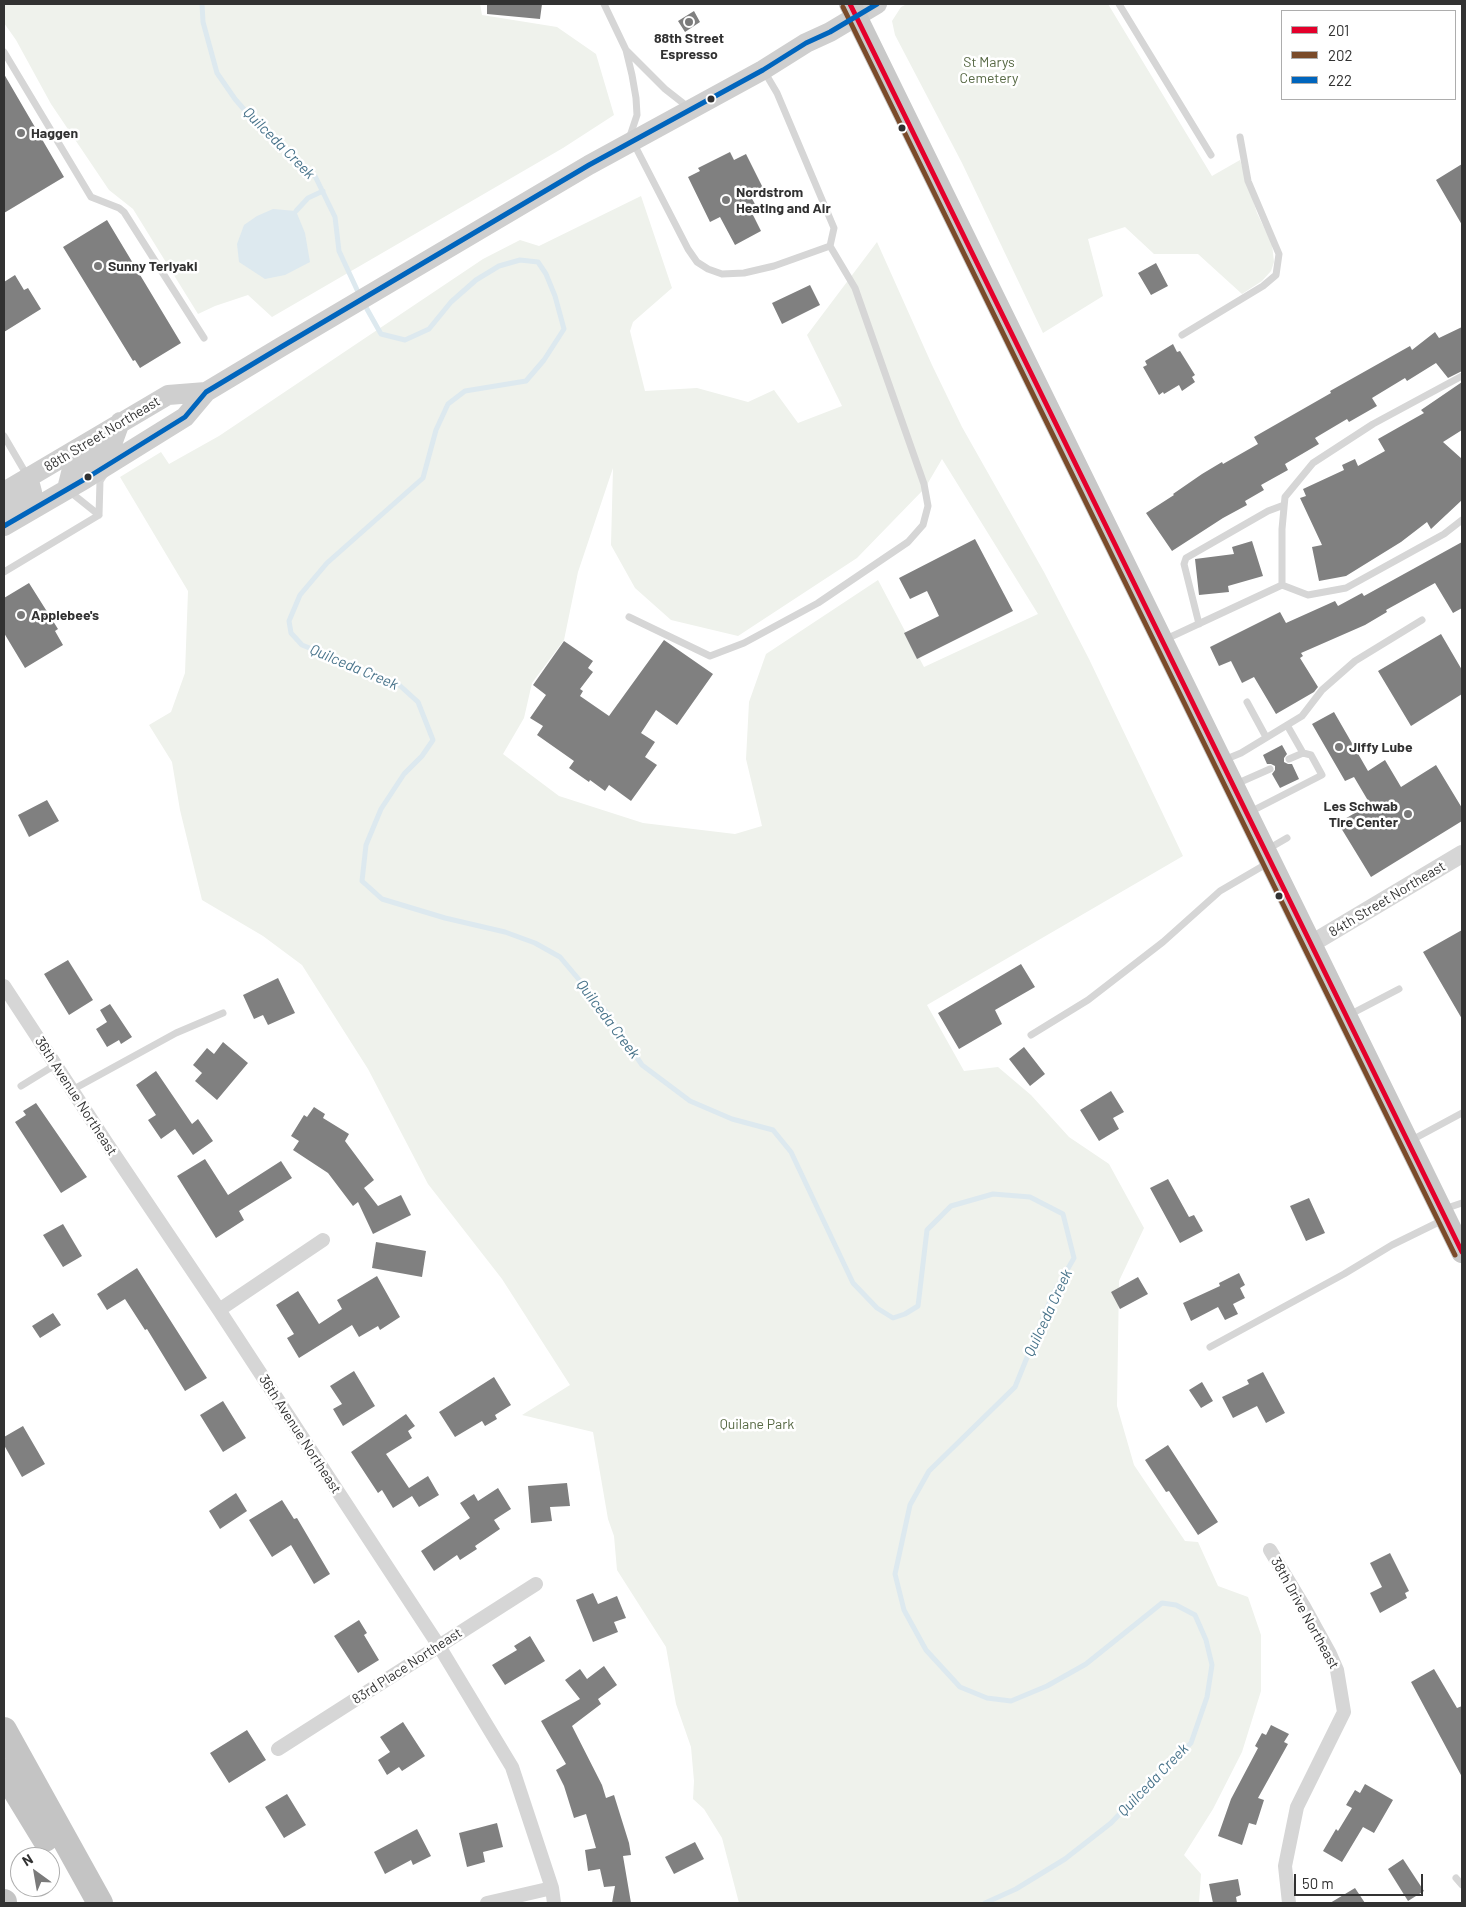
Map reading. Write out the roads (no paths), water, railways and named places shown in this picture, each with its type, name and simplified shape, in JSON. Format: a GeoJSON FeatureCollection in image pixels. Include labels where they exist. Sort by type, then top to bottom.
{"type":"FeatureCollection","features":[{"type":"Feature","properties":{"kind":"highway"},"geometry":{"type":"LineString","coordinates":[[4,1730],[100,1903]]}},
{"type":"Feature","properties":{"kind":"highway"},"geometry":{"type":"LineString","coordinates":[[4,1772],[85,1903]]}},
{"type":"Feature","properties":{"kind":"main road","name":"88th Street Northeast"},"geometry":{"type":"LineString","coordinates":[[4,526],[184,417],[206,392],[281,347],[589,165],[763,70],[806,44],[853,10],[877,4]]}},
{"type":"Feature","properties":{"kind":"main road"},"geometry":{"type":"LineString","coordinates":[[853,10],[1408,1142],[1450,1210],[1462,1252]]}},
{"type":"Feature","properties":{"kind":"main road","name":"88th Street Northeast"},"geometry":{"type":"LineString","coordinates":[[4,492],[168,395],[206,392]]}},
{"type":"Feature","properties":{"kind":"main road"},"geometry":{"type":"LineString","coordinates":[[67,489],[72,469],[112,444],[120,422]]}},
{"type":"Feature","properties":{"kind":"main road"},"geometry":{"type":"LineString","coordinates":[[4,510],[32,492],[28,477]]}},
{"type":"Feature","properties":{"kind":"street","name":"84th Street Northeast"},"geometry":{"type":"LineString","coordinates":[[1312,944],[1462,854]]}},
{"type":"Feature","properties":{"kind":"street","name":"36th Avenue Northeast"},"geometry":{"type":"LineString","coordinates":[[4,986],[439,1646],[512,1767],[552,1888],[554,1903]]}},
{"type":"Feature","properties":{"kind":"street"},"geometry":{"type":"LineString","coordinates":[[219,1310],[323,1240]]}},
{"type":"Feature","properties":{"kind":"street","name":"38th Drive Northeast"},"geometry":{"type":"LineString","coordinates":[[1270,1550],[1330,1654],[1337,1670],[1344,1712],[1297,1807],[1284,1866],[1288,1903]]}},
{"type":"Feature","properties":{"kind":"street","name":"83rd Place Northeast"},"geometry":{"type":"LineString","coordinates":[[278,1749],[536,1584]]}},
{"type":"Feature","properties":{"kind":"street"},"geometry":{"type":"LineString","coordinates":[[487,1903],[552,1888]]}},
{"type":"Feature","properties":{"kind":"lane"},"geometry":{"type":"LineString","coordinates":[[604,4],[626,50],[636,98],[637,115],[630,143],[697,262],[722,274],[744,273],[774,266],[830,246]]}},
{"type":"Feature","properties":{"kind":"lane"},"geometry":{"type":"LineString","coordinates":[[1119,4],[1211,155]]}},
{"type":"Feature","properties":{"kind":"lane"},"geometry":{"type":"LineString","coordinates":[[626,50],[665,89],[692,109]]}},
{"type":"Feature","properties":{"kind":"lane"},"geometry":{"type":"LineString","coordinates":[[4,52],[90,197],[119,208],[124,212],[204,338]]}},
{"type":"Feature","properties":{"kind":"lane"},"geometry":{"type":"LineString","coordinates":[[629,617],[710,656],[744,643],[818,603],[908,542],[923,526],[928,506],[924,484],[855,288],[830,246],[834,228],[777,93],[763,70]]}},
{"type":"Feature","properties":{"kind":"lane"},"geometry":{"type":"LineString","coordinates":[[1182,335],[1262,286],[1276,275],[1279,254],[1248,181],[1240,137]]}},
{"type":"Feature","properties":{"kind":"lane"},"geometry":{"type":"LineString","coordinates":[[1282,585],[1282,529],[1285,496],[1313,463],[1373,424],[1462,376]]}},
{"type":"Feature","properties":{"kind":"lane"},"geometry":{"type":"LineString","coordinates":[[4,436],[28,477]]}},
{"type":"Feature","properties":{"kind":"lane"},"geometry":{"type":"LineString","coordinates":[[99,515],[100,481],[113,460]]}},
{"type":"Feature","properties":{"kind":"lane"},"geometry":{"type":"LineString","coordinates":[[67,489],[99,515]]}},
{"type":"Feature","properties":{"kind":"lane"},"geometry":{"type":"LineString","coordinates":[[1199,624],[1184,564],[1186,558],[1268,511],[1284,505]]}},
{"type":"Feature","properties":{"kind":"lane"},"geometry":{"type":"LineString","coordinates":[[4,572],[99,515]]}},
{"type":"Feature","properties":{"kind":"lane"},"geometry":{"type":"LineString","coordinates":[[1163,641],[1282,585],[1308,596],[1346,588],[1444,534],[1462,520]]}},
{"type":"Feature","properties":{"kind":"lane"},"geometry":{"type":"LineString","coordinates":[[1222,762],[1302,716],[1322,690],[1355,661],[1422,620]]}},
{"type":"Feature","properties":{"kind":"lane"},"geometry":{"type":"LineString","coordinates":[[1247,702],[1266,737]]}},
{"type":"Feature","properties":{"kind":"lane"},"geometry":{"type":"LineString","coordinates":[[1288,725],[1304,753]]}},
{"type":"Feature","properties":{"kind":"lane"},"geometry":{"type":"LineString","coordinates":[[1248,814],[1322,775],[1311,755],[1304,753],[1289,759]]}},
{"type":"Feature","properties":{"kind":"lane"},"geometry":{"type":"LineString","coordinates":[[1234,786],[1270,769]]}},
{"type":"Feature","properties":{"kind":"lane"},"geometry":{"type":"LineString","coordinates":[[1031,1035],[1088,1000],[1163,942],[1220,891],[1268,856],[1287,838]]}},
{"type":"Feature","properties":{"kind":"lane"},"geometry":{"type":"LineString","coordinates":[[1346,1016],[1399,989]]}},
{"type":"Feature","properties":{"kind":"lane"},"geometry":{"type":"LineString","coordinates":[[72,1090],[176,1032],[223,1013]]}},
{"type":"Feature","properties":{"kind":"lane"},"geometry":{"type":"LineString","coordinates":[[21,1086],[56,1065]]}},
{"type":"Feature","properties":{"kind":"lane"},"geometry":{"type":"LineString","coordinates":[[1408,1142],[1462,1113]]}},
{"type":"Feature","properties":{"kind":"lane"},"geometry":{"type":"LineString","coordinates":[[1210,1347],[1344,1274],[1450,1210]]}},
{"type":"Feature","properties":{"kind":"lane"},"geometry":{"type":"LineString","coordinates":[[1456,1878],[1462,1884]]}},
{"type":"Feature","properties":{"kind":"waterway","name":"Quilceda Creek"},"geometry":{"type":"LineString","coordinates":[[202,4],[203,22],[217,73],[235,99],[254,121],[315,176],[335,217],[339,251],[359,294]]}},
{"type":"Feature","properties":{"kind":"waterway"},"geometry":{"type":"LineString","coordinates":[[296,211],[308,198],[323,191]]}},
{"type":"Feature","properties":{"kind":"waterway","name":"Quilceda Creek"},"geometry":{"type":"LineString","coordinates":[[363,302],[381,334],[405,340],[429,329],[451,302],[476,280],[499,266],[520,260],[538,262],[546,274],[555,296],[564,329],[544,360],[526,381],[465,391],[448,404],[436,430],[423,478],[327,563],[300,595],[289,621],[291,633],[302,645],[397,683],[418,702],[433,740],[422,756],[404,774],[381,809],[366,845],[362,881],[382,899],[445,918],[505,932],[535,943],[560,957],[607,1013],[642,1065],[690,1101],[732,1119],[773,1130],[791,1152],[853,1283],[877,1308],[893,1318],[905,1314],[918,1306],[927,1230],[951,1206],[993,1194],[1030,1197],[1063,1214],[1074,1258],[1052,1296],[1015,1387],[929,1471],[910,1505],[895,1574],[904,1610],[926,1650],[960,1687],[987,1698],[1011,1701],[1047,1686],[1086,1664],[1162,1603],[1176,1605],[1195,1615],[1206,1640],[1212,1665],[1207,1697],[1191,1743],[1111,1823],[1065,1859],[1016,1889],[985,1903]]}},
{"type":"Feature","properties":{"kind":"place","name":"88th Street Espresso"},"geometry":{"type":"Point","coordinates":[689,22]}},
{"type":"Feature","properties":{"kind":"place","name":"Haggen"},"geometry":{"type":"Point","coordinates":[21,133]}},
{"type":"Feature","properties":{"kind":"place","name":"Nordstrom Heating and Air"},"geometry":{"type":"Point","coordinates":[726,200]}},
{"type":"Feature","properties":{"kind":"place","name":"Sunny Teriyaki"},"geometry":{"type":"Point","coordinates":[98,266]}},
{"type":"Feature","properties":{"kind":"place","name":"Applebee's"},"geometry":{"type":"Point","coordinates":[21,615]}},
{"type":"Feature","properties":{"kind":"place","name":"Jiffy Lube"},"geometry":{"type":"Point","coordinates":[1339,747]}},
{"type":"Feature","properties":{"kind":"place","name":"Les Schwab Tire Center"},"geometry":{"type":"Point","coordinates":[1408,814]}},
{"type":"Feature","properties":{"kind":"park label","name":"St Marys Cemetery"},"geometry":{"type":"Point","coordinates":[989,70]}},
{"type":"Feature","properties":{"kind":"park label","name":"Quilane Park"},"geometry":{"type":"Point","coordinates":[757,1424]}}]}
